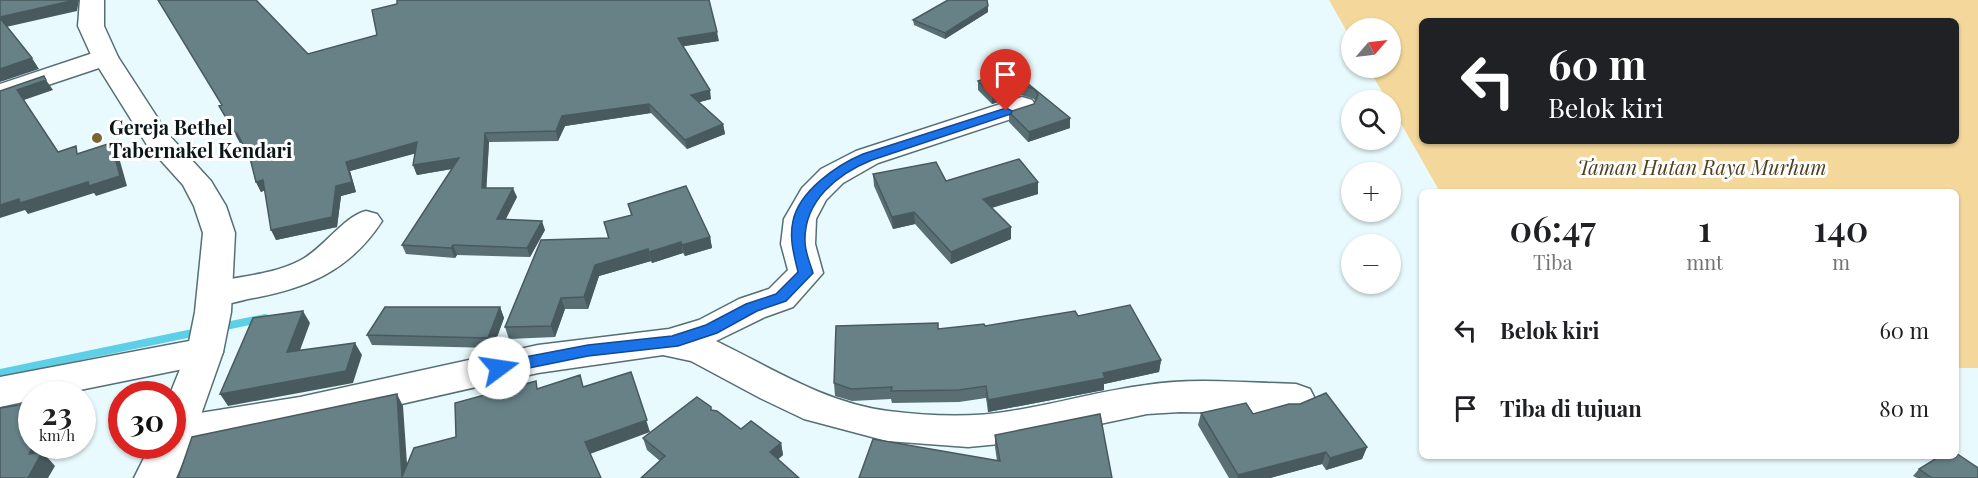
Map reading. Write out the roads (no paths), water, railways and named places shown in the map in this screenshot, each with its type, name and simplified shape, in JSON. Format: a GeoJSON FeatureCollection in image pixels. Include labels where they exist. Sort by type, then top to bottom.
{"type":"FeatureCollection","features":[{"type":"Feature","properties":{"kind":"main road"},"geometry":{"type":"LineString","coordinates":[[92,0],[91,26],[105,57],[157,139],[196,181],[210,206],[219,233],[210,326],[186,397]]}},
{"type":"Feature","properties":{"kind":"main road"},"geometry":{"type":"LineString","coordinates":[[0,93],[105,57]]}},
{"type":"Feature","properties":{"kind":"main road"},"geometry":{"type":"LineString","coordinates":[[186,436],[538,359],[672,342],[712,329],[752,308],[781,298],[806,273],[798,244],[800,219],[813,195],[832,176],[851,164],[950,128],[1022,106]]}},
{"type":"Feature","properties":{"kind":"main road"},"geometry":{"type":"LineString","coordinates":[[0,392],[210,326],[283,279],[322,263],[366,221]]}},
{"type":"Feature","properties":{"kind":"main road"},"geometry":{"type":"LineString","coordinates":[[672,342],[704,351],[773,388],[818,408],[887,426],[968,431],[1010,427],[1147,399],[1180,397],[1296,399]]}},
{"type":"Feature","properties":{"kind":"main road"},"geometry":{"type":"LineString","coordinates":[[155,478],[163,459]]}},
{"type":"Feature","properties":{"kind":"waterway"},"geometry":{"type":"LineString","coordinates":[[0,373],[265,318]]}},
{"type":"Feature","properties":{"kind":"place","name":"Gereja Bethel Tabernakel Kendari"},"geometry":{"type":"Point","coordinates":[97,138]}},
{"type":"Feature","properties":{"kind":"park label","name":"Taman Hutan Raya Murhum"},"geometry":{"type":"Point","coordinates":[1702,166]}}]}
